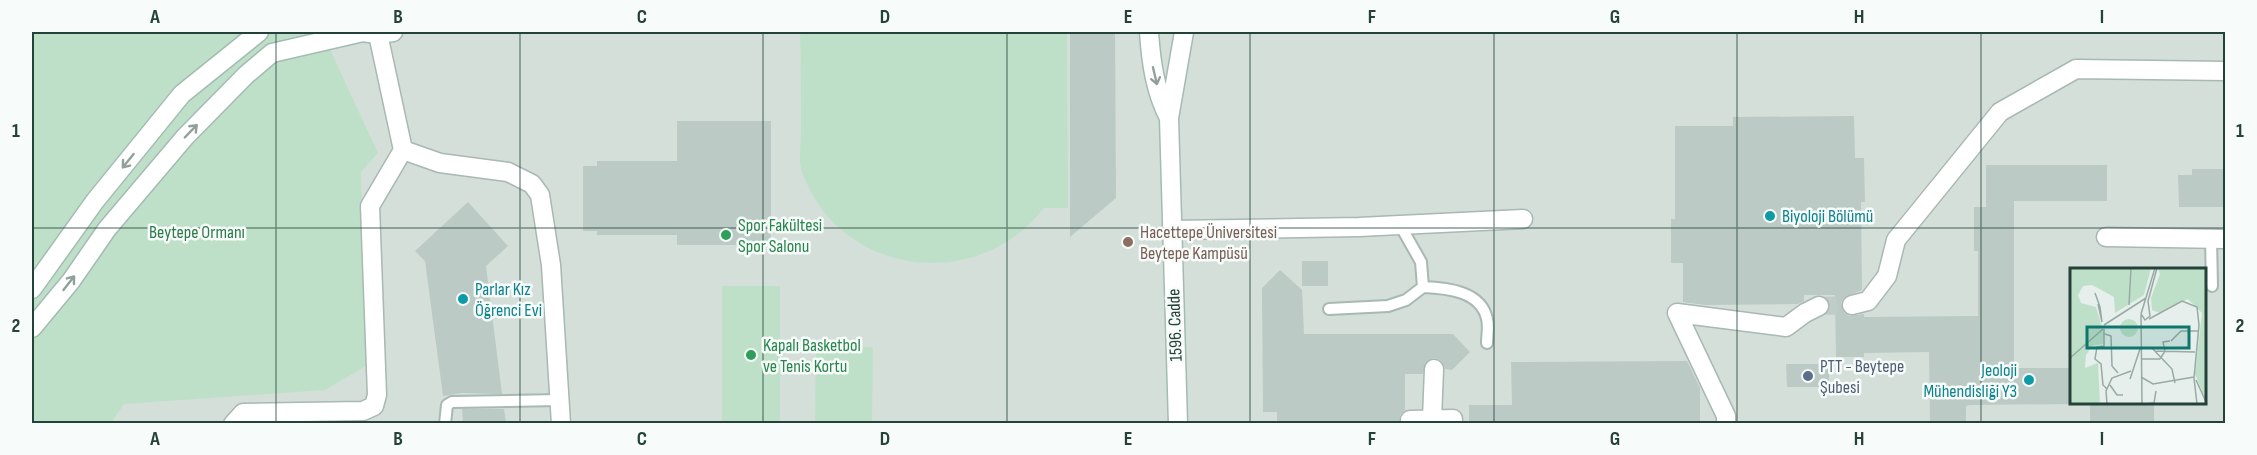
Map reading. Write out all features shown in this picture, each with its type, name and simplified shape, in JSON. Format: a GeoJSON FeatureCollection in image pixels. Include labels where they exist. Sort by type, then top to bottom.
{"type":"FeatureCollection","features":[{"type":"Feature","properties":{"kind":"street"},"geometry":{"type":"LineString","coordinates":[[32,289],[95,201],[182,94],[259,32]]}},
{"type":"Feature","properties":{"kind":"street"},"geometry":{"type":"LineString","coordinates":[[32,328],[71,280],[107,229],[185,137],[246,75],[272,53],[374,32],[403,150],[370,206],[377,395],[374,406],[363,411],[243,413],[233,423]]}},
{"type":"Feature","properties":{"kind":"street","name":"1596. Cadde"},"geometry":{"type":"LineString","coordinates":[[1149,32],[1151,62],[1161,102],[1169,118]]}},
{"type":"Feature","properties":{"kind":"street","name":"1596. Cadde"},"geometry":{"type":"LineString","coordinates":[[1178,423],[1169,118],[1184,32]]}},
{"type":"Feature","properties":{"kind":"street"},"geometry":{"type":"LineString","coordinates":[[1852,306],[1868,302],[1887,276],[1896,240],[2000,112],[2076,69],[2226,71]]}},
{"type":"Feature","properties":{"kind":"street"},"geometry":{"type":"LineString","coordinates":[[403,150],[440,163],[508,172],[532,184],[540,195],[551,265],[561,423]]}},
{"type":"Feature","properties":{"kind":"street"},"geometry":{"type":"LineString","coordinates":[[1171,230],[1400,225],[1523,219]]}},
{"type":"Feature","properties":{"kind":"street"},"geometry":{"type":"LineString","coordinates":[[2106,237],[2218,239]]}},
{"type":"Feature","properties":{"kind":"street"},"geometry":{"type":"LineString","coordinates":[[1726,423],[1725,416],[1677,313],[1786,327],[1819,306]]}},
{"type":"Feature","properties":{"kind":"street"},"geometry":{"type":"LineString","coordinates":[[1432,419],[1434,369]]}},
{"type":"Feature","properties":{"kind":"street"},"geometry":{"type":"LineString","coordinates":[[1410,420],[1454,419],[1454,423]]}},
{"type":"Feature","properties":{"kind":"lane"},"geometry":{"type":"LineString","coordinates":[[1400,225],[1421,262],[1424,287]]}},
{"type":"Feature","properties":{"kind":"lane"},"geometry":{"type":"LineString","coordinates":[[2212,285],[2218,239]]}},
{"type":"Feature","properties":{"kind":"lane"},"geometry":{"type":"LineString","coordinates":[[1329,309],[1388,306],[1406,300],[1424,287],[1449,288],[1474,298],[1487,318],[1487,343]]}},
{"type":"Feature","properties":{"kind":"lane"},"geometry":{"type":"LineString","coordinates":[[445,423],[447,405],[452,402],[559,400]]}},
{"type":"Feature","properties":{"kind":"shaded area","name":"Hacettepe Üniversitesi Beytepe Kampüsü"},"geometry":{"type":"Polygon","coordinates":[[[49,32],[2225,32],[2225,423],[32,424],[32,215],[49,32]]]}},
{"type":"Feature","properties":{"kind":"green space","name":"Beytepe Ormanı"},"geometry":{"type":"Polygon","coordinates":[[[32,32],[322,32],[378,153],[361,172],[366,366],[325,390],[124,404],[111,423],[32,423],[32,32]]]}},
{"type":"Feature","properties":{"kind":"green space"},"geometry":{"type":"Polygon","coordinates":[[[800,32],[1067,32],[1068,208],[1044,208],[1016,235],[984,253],[948,262],[912,262],[878,252],[847,234],[821,207],[801,168],[800,32]]]}},
{"type":"Feature","properties":{"kind":"green space","name":"Kapalı Basketbol ve Tenis Kortu"},"geometry":{"type":"Polygon","coordinates":[[[722,286],[780,286],[780,423],[722,423],[722,286]]]}},
{"type":"Feature","properties":{"kind":"green space"},"geometry":{"type":"Polygon","coordinates":[[[816,346],[873,347],[872,423],[815,423],[816,346]]]}},
{"type":"Feature","properties":{"kind":"building"},"geometry":{"type":"Polygon","coordinates":[[[1070,32],[1115,32],[1116,198],[1070,237],[1070,32]]]}},
{"type":"Feature","properties":{"kind":"building"},"geometry":{"type":"Polygon","coordinates":[[[1854,116],[1855,158],[1864,158],[1865,202],[1861,202],[1862,290],[1845,297],[1841,302],[1844,312],[1849,316],[1864,314],[1864,317],[1978,316],[1978,251],[1974,251],[1974,207],[1986,207],[1986,165],[2107,165],[2107,201],[2014,201],[2014,364],[2016,368],[2070,368],[2071,404],[1970,405],[1966,406],[1966,423],[1930,423],[1929,352],[1864,353],[1864,357],[1836,357],[1835,295],[1804,295],[1804,301],[1798,304],[1705,305],[1683,302],[1683,263],[1671,263],[1671,219],[1675,219],[1675,126],[1733,126],[1733,117],[1854,116]]]}},
{"type":"Feature","properties":{"kind":"building"},"geometry":{"type":"Polygon","coordinates":[[[677,121],[771,121],[771,245],[677,245],[677,235],[597,235],[597,231],[583,231],[583,166],[597,166],[597,161],[677,161],[677,121]]]}},
{"type":"Feature","properties":{"kind":"building"},"geometry":{"type":"Polygon","coordinates":[[[2192,169],[2226,169],[2226,207],[2179,207],[2178,175],[2192,175],[2192,169]]]}},
{"type":"Feature","properties":{"kind":"building","name":"Parlar Kız Öğrenci Evi"},"geometry":{"type":"Polygon","coordinates":[[[468,202],[508,246],[486,266],[502,394],[462,393],[443,396],[425,261],[415,251],[468,202]]]}},
{"type":"Feature","properties":{"kind":"building"},"geometry":{"type":"Polygon","coordinates":[[[1302,261],[1328,261],[1328,286],[1302,286],[1302,261]]]}},
{"type":"Feature","properties":{"kind":"building"},"geometry":{"type":"Polygon","coordinates":[[[1280,270],[1302,290],[1304,334],[1453,334],[1470,352],[1452,370],[1445,369],[1440,360],[1434,358],[1425,363],[1423,374],[1405,374],[1405,410],[1400,415],[1400,423],[1277,423],[1277,412],[1263,412],[1262,288],[1280,270]]]}},
{"type":"Feature","properties":{"kind":"building"},"geometry":{"type":"Polygon","coordinates":[[[1687,361],[1700,388],[1700,423],[1469,423],[1469,405],[1512,405],[1511,362],[1687,361]]]}},
{"type":"Feature","properties":{"kind":"building","name":"PTT - Beytepe Şubesi"},"geometry":{"type":"Polygon","coordinates":[[[1786,364],[1829,364],[1829,387],[1787,387],[1786,364]]]}},
{"type":"Feature","properties":{"kind":"building"},"geometry":{"type":"Polygon","coordinates":[[[2090,404],[2154,404],[2154,423],[2090,423],[2090,404]]]}},
{"type":"Feature","properties":{"kind":"building"},"geometry":{"type":"Polygon","coordinates":[[[462,409],[504,409],[506,423],[463,423],[462,409]]]}},
{"type":"Feature","properties":{"kind":"tunnel"},"geometry":{"type":"LineString","coordinates":[[1819,306],[1852,305]]}},
{"type":"Feature","properties":{"kind":"place","name":"Biyoloji Bölümü"},"geometry":{"type":"Point","coordinates":[1770,216]}},
{"type":"Feature","properties":{"kind":"place","name":"Spor Fakültesi Spor Salonu"},"geometry":{"type":"Point","coordinates":[726,235]}},
{"type":"Feature","properties":{"kind":"place","name":"Hacettepe Üniversitesi Beytepe Kampüsü"},"geometry":{"type":"Point","coordinates":[1128,242]}},
{"type":"Feature","properties":{"kind":"place","name":"Parlar Kız Öğrenci Evi"},"geometry":{"type":"Point","coordinates":[463,299]}},
{"type":"Feature","properties":{"kind":"place","name":"Kapalı Basketbol ve Tenis Kortu"},"geometry":{"type":"Point","coordinates":[751,355]}},
{"type":"Feature","properties":{"kind":"place","name":"PTT - Beytepe Şubesi"},"geometry":{"type":"Point","coordinates":[1808,376]}},
{"type":"Feature","properties":{"kind":"place","name":"Jeoloji Mühendisliği Y3"},"geometry":{"type":"Point","coordinates":[2029,380]}}]}
